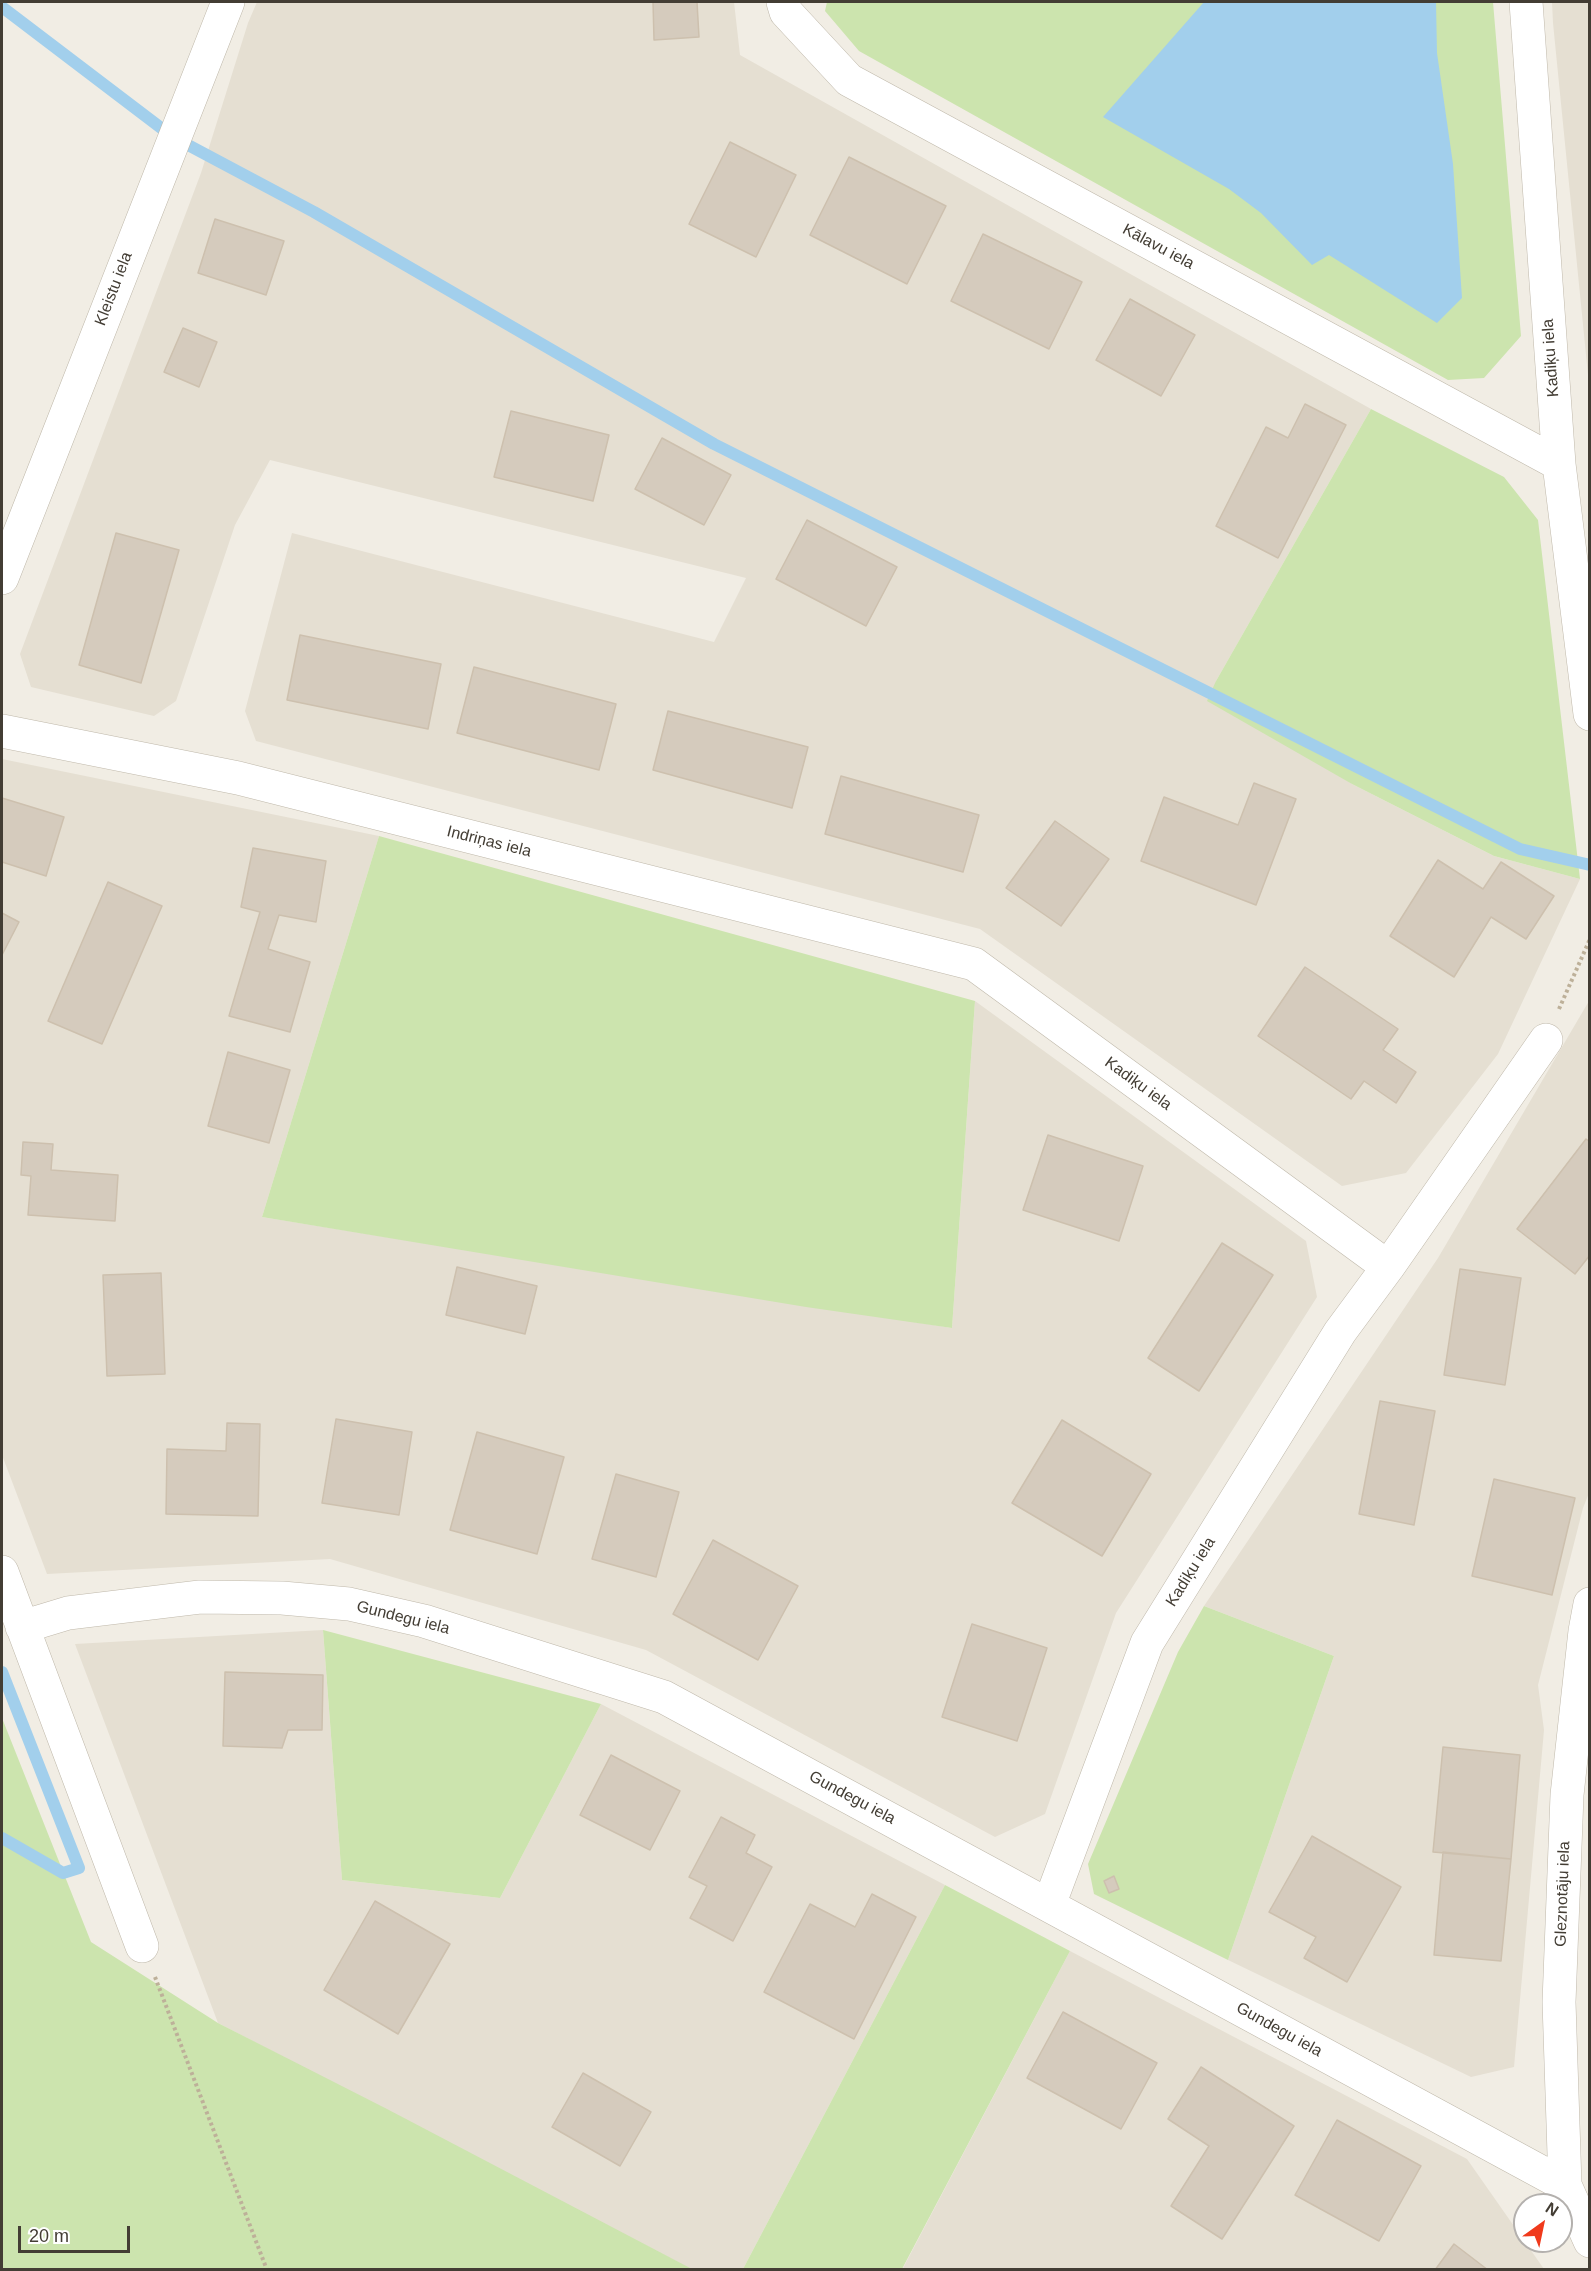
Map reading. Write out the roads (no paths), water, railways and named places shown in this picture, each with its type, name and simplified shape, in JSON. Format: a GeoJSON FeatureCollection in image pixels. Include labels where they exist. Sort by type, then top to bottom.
{"type":"FeatureCollection","features":[{"type":"Feature","properties":{"kind":"street","name":"Kleistu iela"},"geometry":{"type":"LineString","coordinates":[[2,578],[228,2]]}},
{"type":"Feature","properties":{"kind":"street","name":"Kadiķu iela"},"geometry":{"type":"LineString","coordinates":[[1526,2],[1558,465],[1590,714]]}},
{"type":"Feature","properties":{"kind":"street","name":"Kālavu iela"},"geometry":{"type":"LineString","coordinates":[[788,5],[849,80],[1558,465]]}},
{"type":"Feature","properties":{"kind":"street","name":"Indriņas iela"},"geometry":{"type":"LineString","coordinates":[[2,731],[238,778],[974,964]]}},
{"type":"Feature","properties":{"kind":"street","name":"Kadiķu iela"},"geometry":{"type":"LineString","coordinates":[[974,964],[1388,1267]]}},
{"type":"Feature","properties":{"kind":"street","name":"Kadiķu iela"},"geometry":{"type":"LineString","coordinates":[[1049,1905],[1147,1643],[1340,1332],[1546,1040]]}},
{"type":"Feature","properties":{"kind":"street"},"geometry":{"type":"LineString","coordinates":[[2,1572],[142,1946]]}},
{"type":"Feature","properties":{"kind":"street","name":"Gundegu iela"},"geometry":{"type":"LineString","coordinates":[[22,1627],[68,1613],[200,1597],[282,1598],[349,1604],[424,1621],[664,1697],[1564,2185]]}},
{"type":"Feature","properties":{"kind":"street","name":"Gleznotāju iela"},"geometry":{"type":"LineString","coordinates":[[1564,2185],[1559,2001],[1567,1795],[1590,1604]]}},
{"type":"Feature","properties":{"kind":"street"},"geometry":{"type":"LineString","coordinates":[[1564,2185],[1590,2241]]}},
{"type":"Feature","properties":{"kind":"water"},"geometry":{"type":"Polygon","coordinates":[[[1204,2],[1436,2],[1437,53],[1453,164],[1462,298],[1437,323],[1329,255],[1312,265],[1261,213],[1229,189],[1103,117],[1204,2]]]}},
{"type":"Feature","properties":{"kind":"waterway"},"geometry":{"type":"LineString","coordinates":[[2,7],[173,137],[314,212],[714,444],[1520,849],[1590,865]]}},
{"type":"Feature","properties":{"kind":"waterway"},"geometry":{"type":"LineString","coordinates":[[2,1672],[79,1868],[63,1873],[2,1838]]}}]}
